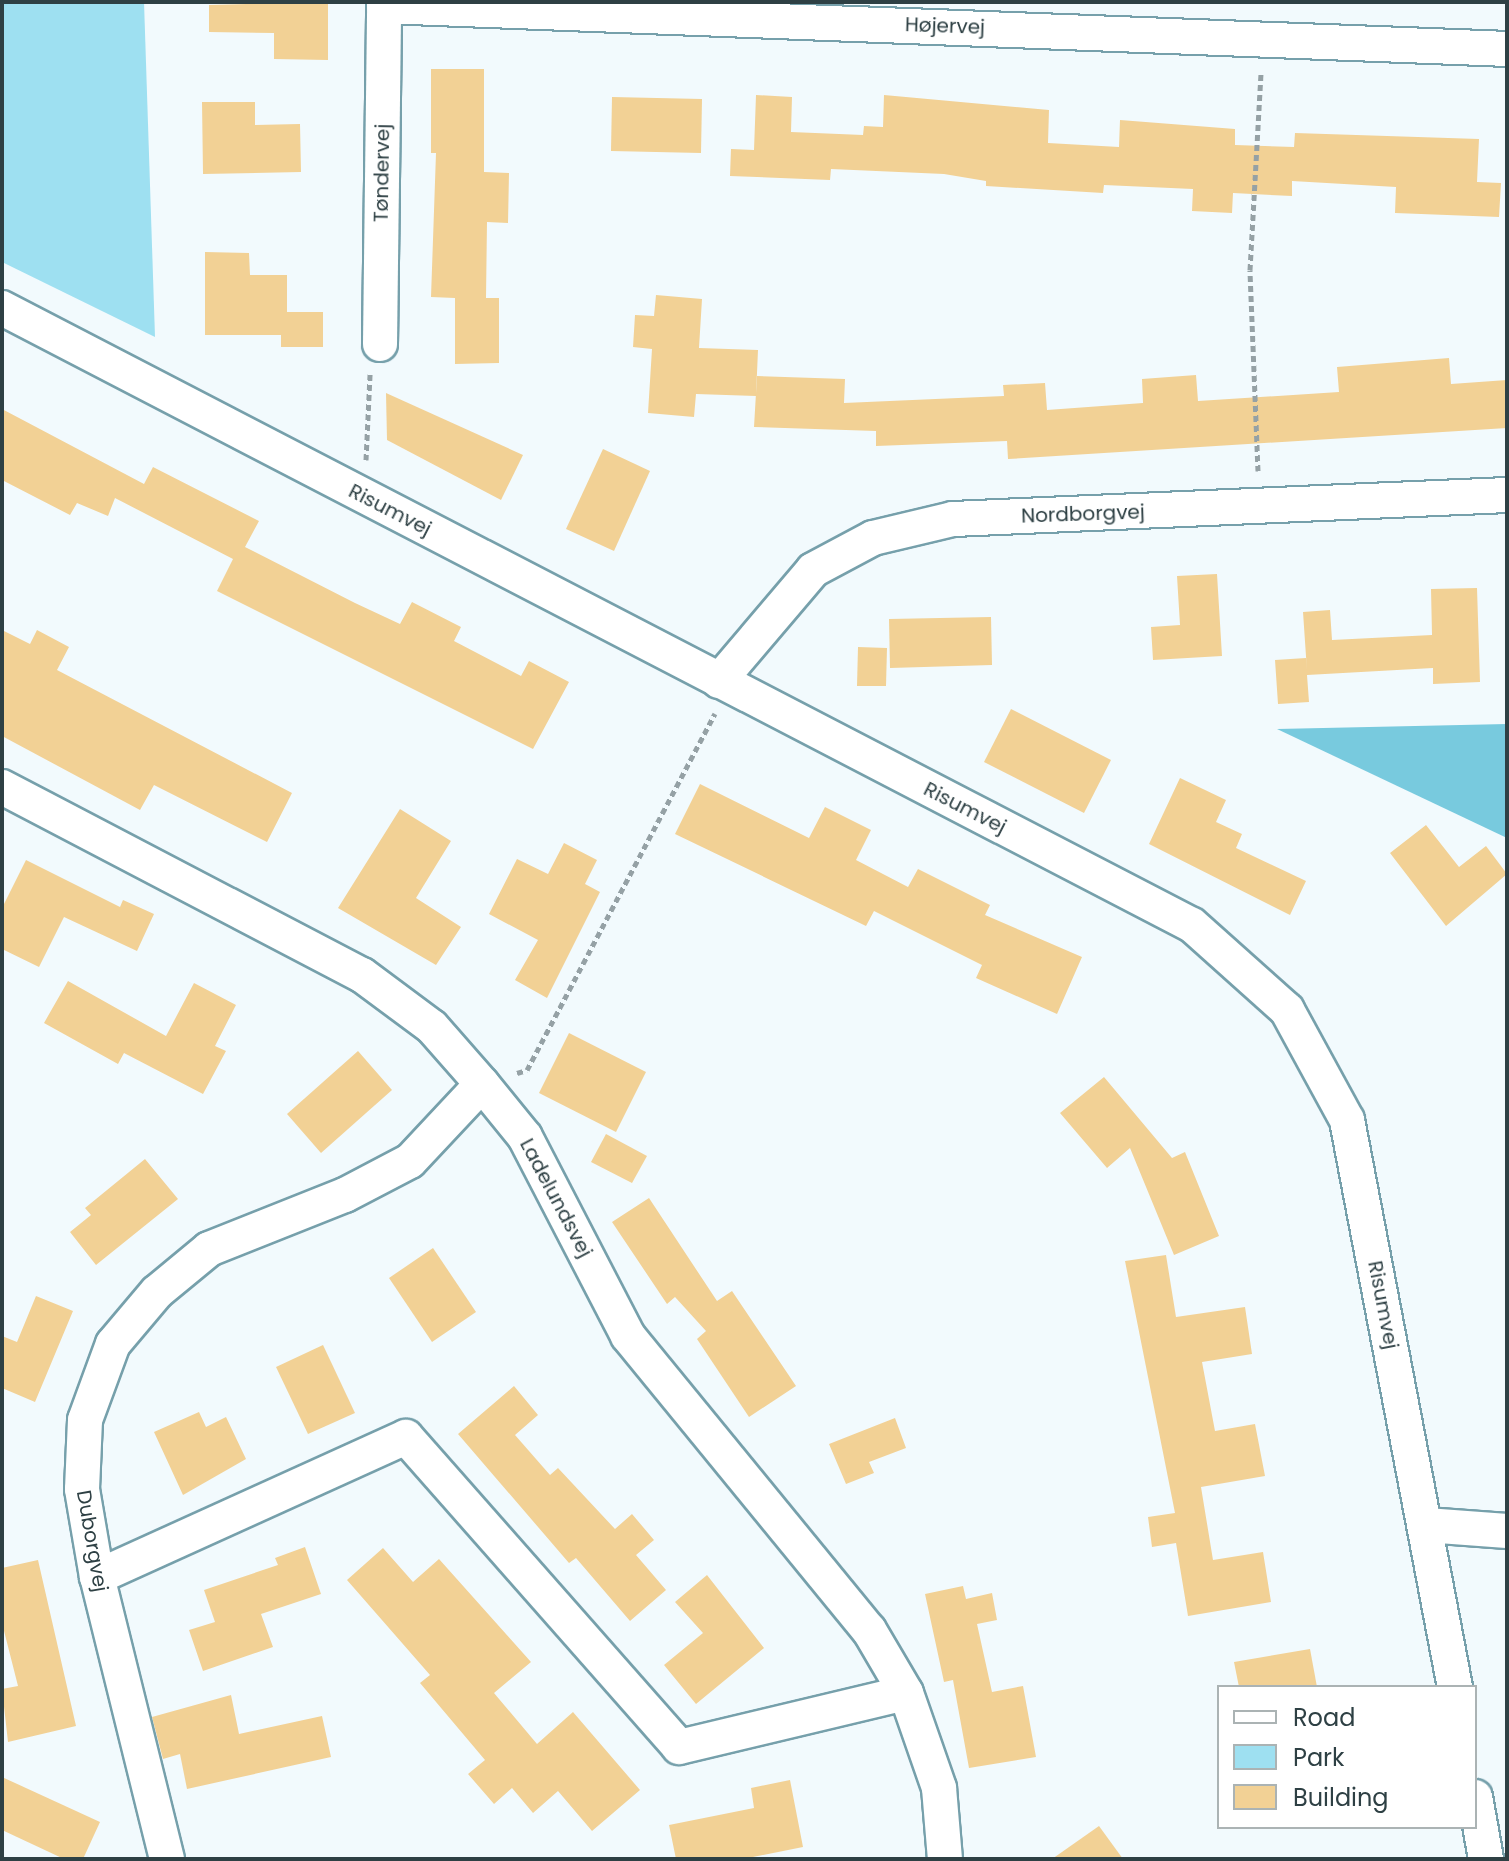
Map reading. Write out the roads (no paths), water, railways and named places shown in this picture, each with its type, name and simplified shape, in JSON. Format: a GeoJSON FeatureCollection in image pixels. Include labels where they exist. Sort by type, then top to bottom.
{"type":"FeatureCollection","features":[{"type":"Feature","properties":{"kind":"street","name":"Højervej"},"geometry":{"type":"LineString","coordinates":[[384,4],[1507,49]]}},
{"type":"Feature","properties":{"kind":"street","name":"Tøndervej"},"geometry":{"type":"LineString","coordinates":[[380,344],[384,4]]}},
{"type":"Feature","properties":{"kind":"street","name":"Risumvej"},"geometry":{"type":"LineString","coordinates":[[2,308],[1192,925],[1287,1010],[1347,1120],[1455,1685]]}},
{"type":"Feature","properties":{"kind":"street","name":"Nordborgvej"},"geometry":{"type":"LineString","coordinates":[[719,681],[813,570],[873,538],[953,519],[1507,495]]}},
{"type":"Feature","properties":{"kind":"street","name":"Ladelundsvej"},"geometry":{"type":"LineString","coordinates":[[2,787],[362,975],[432,1027],[525,1137],[628,1336],[869,1630],[906,1693],[939,1788],[945,1859]]}},
{"type":"Feature","properties":{"kind":"street","name":"Duborgvej"},"geometry":{"type":"LineString","coordinates":[[167,1859],[97,1577],[82,1489],[85,1420],[113,1344],[157,1292],[209,1249],[345,1195],[410,1161],[482,1084]]}},
{"type":"Feature","properties":{"kind":"street"},"geometry":{"type":"LineString","coordinates":[[97,1577],[406,1437],[679,1747],[906,1693]]}},
{"type":"Feature","properties":{"kind":"street"},"geometry":{"type":"LineString","coordinates":[[1426,1525],[1507,1531]]}},
{"type":"Feature","properties":{"kind":"street"},"geometry":{"type":"LineString","coordinates":[[1477,1808],[1486,1859]]}}]}
